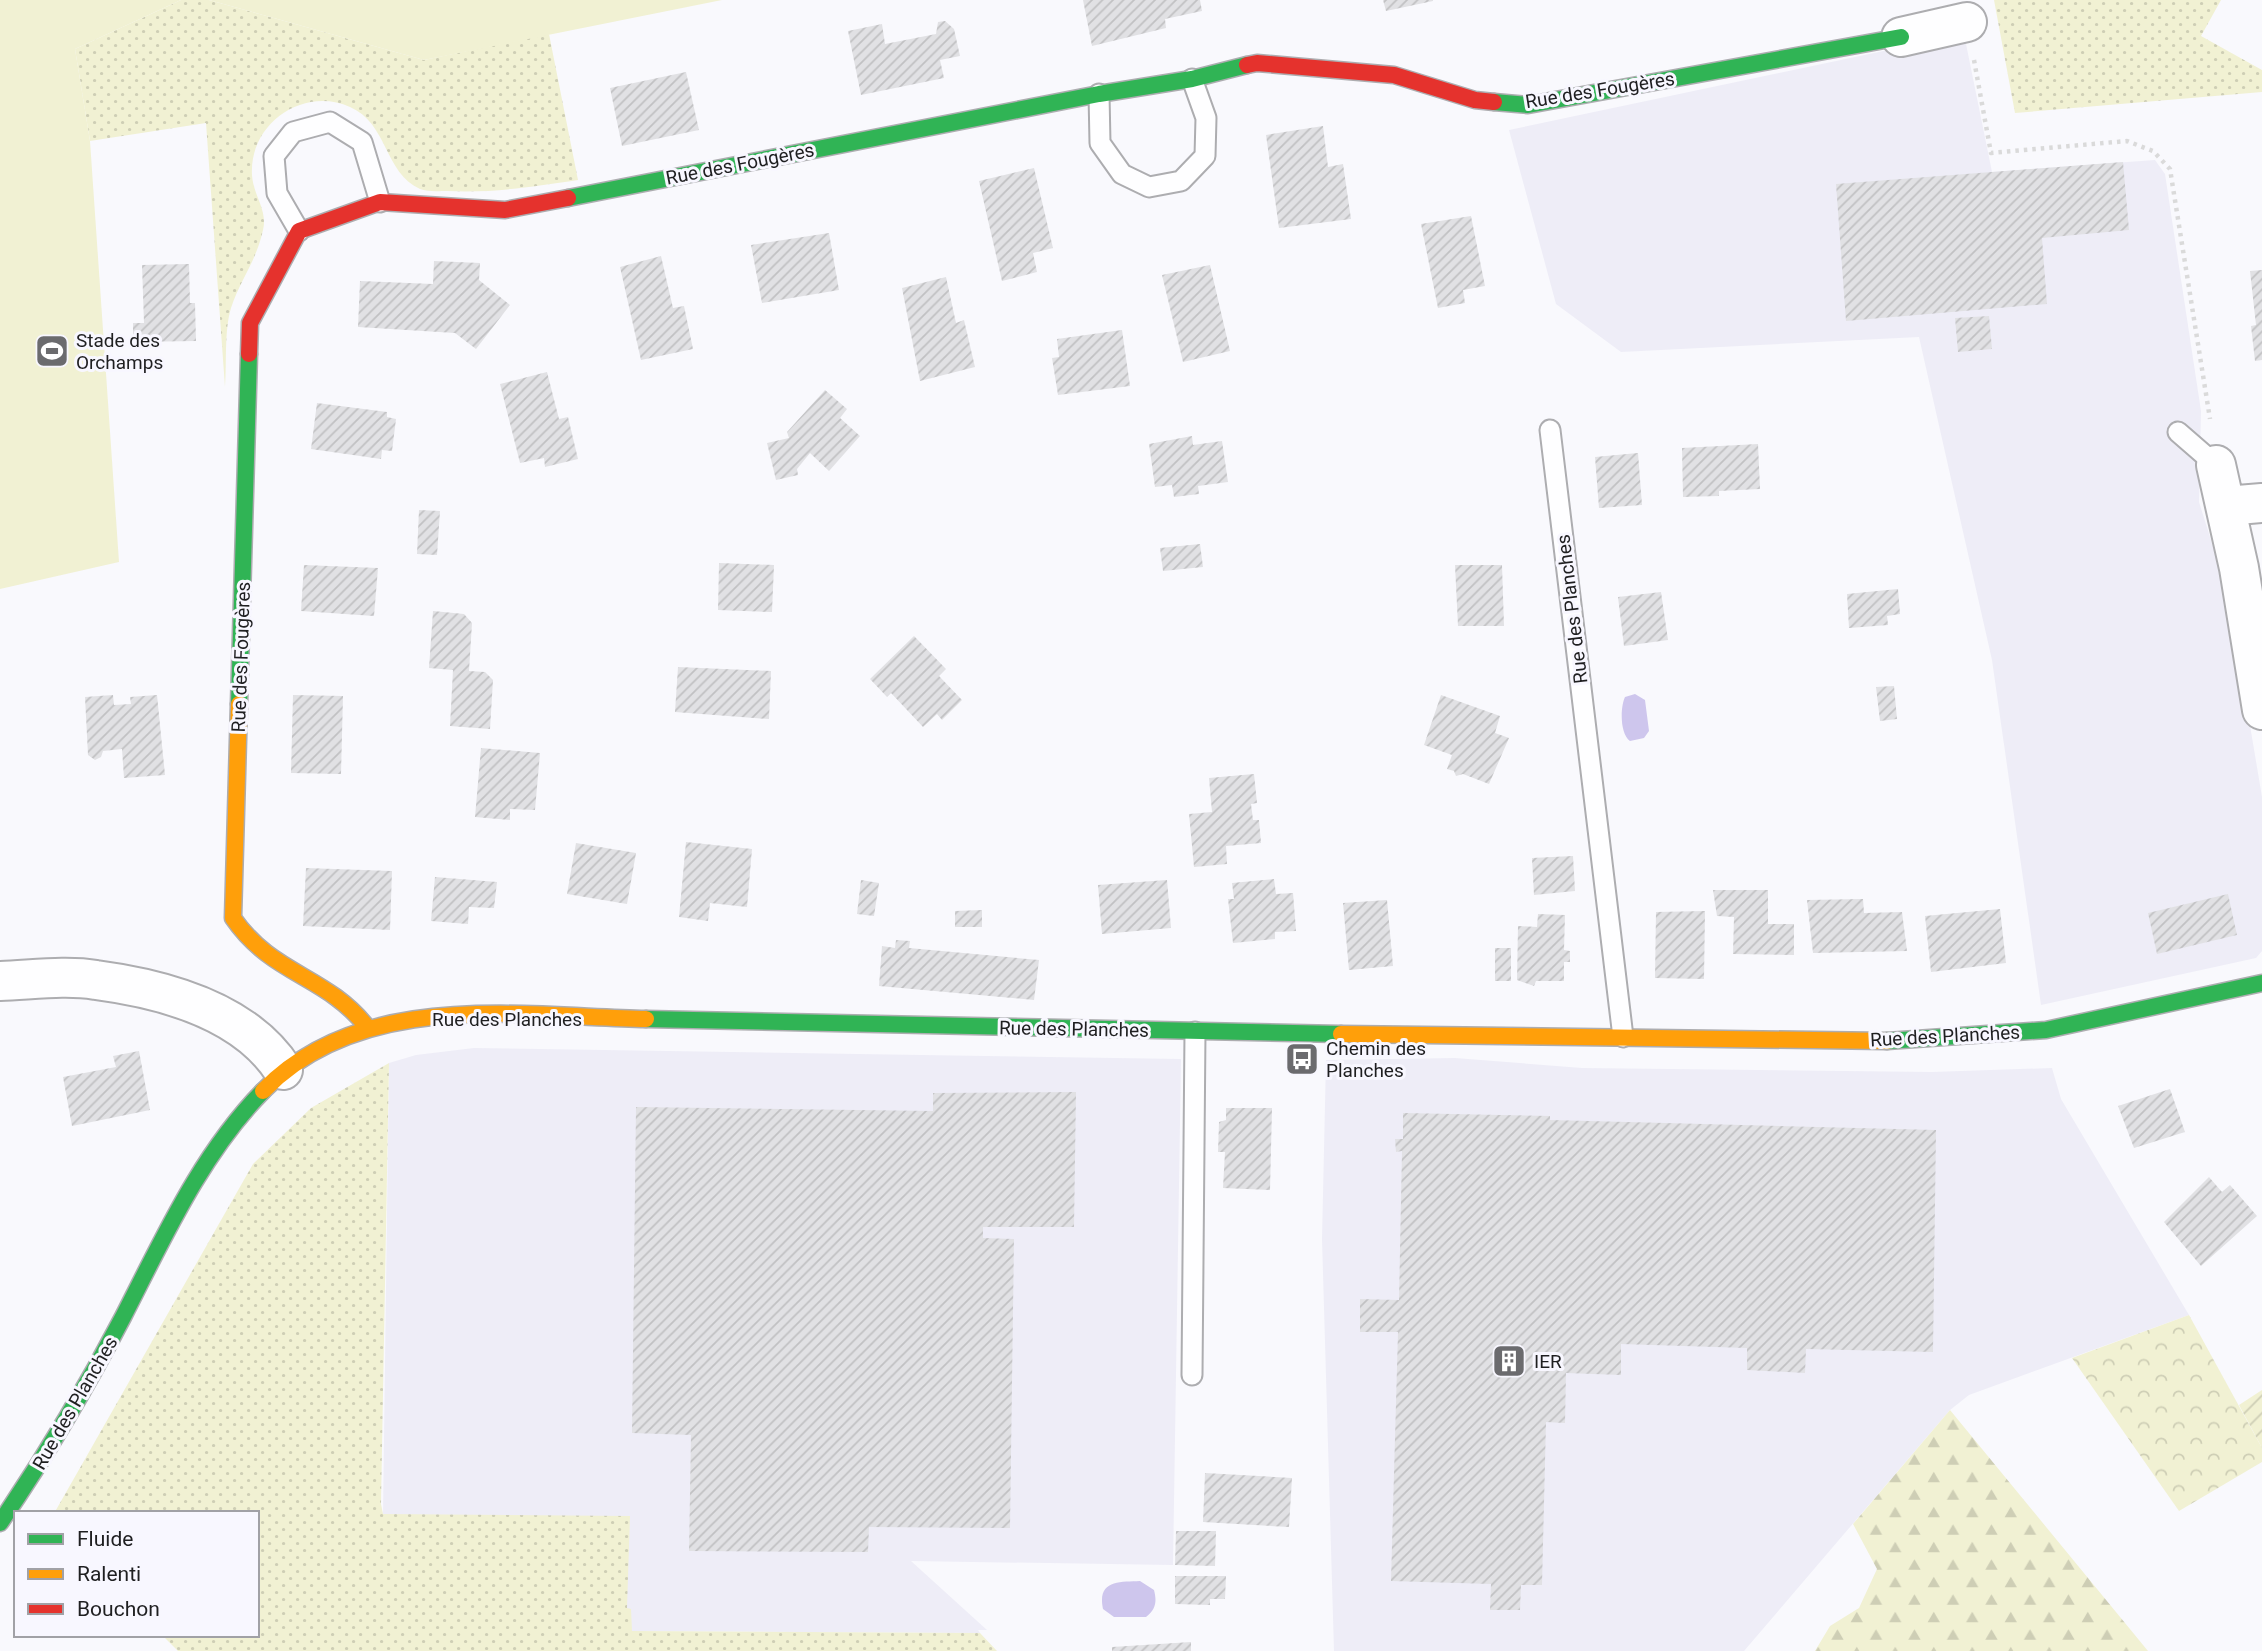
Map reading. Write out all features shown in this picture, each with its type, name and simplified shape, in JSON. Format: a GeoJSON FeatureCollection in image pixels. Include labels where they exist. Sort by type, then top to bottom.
{"type":"FeatureCollection","features":[{"type":"Feature","properties":{"kind":"street","name":"Rue des Fougères"},"geometry":{"type":"LineString","coordinates":[[367,1027],[355,1007],[338,994],[268,960],[245,940],[233,918],[250,323],[284,254],[299,231],[380,202],[505,210],[1099,93],[1192,79],[1257,63],[1394,75],[1475,100],[1528,105],[1901,37],[1967,22]]}},
{"type":"Feature","properties":{"kind":"street"},"geometry":{"type":"LineString","coordinates":[[2216,465],[2244,505],[2262,710]]}},
{"type":"Feature","properties":{"kind":"street"},"geometry":{"type":"LineString","coordinates":[[0,981],[94,979],[161,993],[235,1022],[270,1050],[283,1070]]}},
{"type":"Feature","properties":{"kind":"street","name":"Rue des Planches"},"geometry":{"type":"LineString","coordinates":[[0,1523],[43,1463],[202,1172],[232,1126],[283,1070],[312,1050],[367,1027],[455,1015],[1195,1032],[1882,1041],[2046,1030],[2262,983]]}},
{"type":"Feature","properties":{"kind":"lane"},"geometry":{"type":"LineString","coordinates":[[1099,93],[1100,143],[1122,174],[1149,187],[1181,181],[1205,156],[1206,118],[1192,79]]}},
{"type":"Feature","properties":{"kind":"lane"},"geometry":{"type":"LineString","coordinates":[[299,231],[277,193],[274,156],[293,132],[330,122],[362,142],[380,202]]}},
{"type":"Feature","properties":{"kind":"lane","name":"Rue des Planches"},"geometry":{"type":"LineString","coordinates":[[1550,430],[1623,1038]]}},
{"type":"Feature","properties":{"kind":"lane"},"geometry":{"type":"LineString","coordinates":[[2178,432],[2216,465]]}},
{"type":"Feature","properties":{"kind":"lane"},"geometry":{"type":"LineString","coordinates":[[1192,1375],[1195,1032]]}},
{"type":"Feature","properties":{"kind":"path"},"geometry":{"type":"LineString","coordinates":[[1967,22],[1992,153],[2127,141],[2153,151],[2171,169],[2216,465]]}},
{"type":"Feature","properties":{"kind":"shaded area"},"geometry":{"type":"Polygon","coordinates":[[[1964,34],[1992,172],[2155,160],[2165,174],[2201,411],[2199,502],[2228,594],[2262,797],[2262,951],[2256,958],[2041,1005],[1992,660],[1919,337],[1621,352],[1556,304],[1509,130],[1964,34]]]}},
{"type":"Feature","properties":{"kind":"shaded area"},"geometry":{"type":"Polygon","coordinates":[[[1635,694],[1645,700],[1649,731],[1644,738],[1630,741],[1624,733],[1622,708],[1625,697],[1635,694]]]}},
{"type":"Feature","properties":{"kind":"shaded area"},"geometry":{"type":"Polygon","coordinates":[[[474,1048],[1181,1059],[1173,1565],[911,1561],[987,1630],[978,1630],[980,1633],[631,1631],[631,1610],[383,1515],[389,1063],[416,1055],[474,1048]]]}},
{"type":"Feature","properties":{"kind":"shaded area"},"geometry":{"type":"Polygon","coordinates":[[[1455,1058],[1582,1068],[1932,1072],[2052,1068],[2061,1099],[2189,1315],[1969,1395],[1950,1410],[1744,1651],[1334,1651],[1322,1239],[1326,1060],[1455,1058]]]}},
{"type":"Feature","properties":{"kind":"shaded area"},"geometry":{"type":"Polygon","coordinates":[[[1140,1581],[1154,1590],[1155,1594],[1154,1608],[1146,1617],[1114,1617],[1103,1609],[1103,1593],[1111,1584],[1140,1581]]]}},
{"type":"Feature","properties":{"kind":"green space","name":"Stade des Orchamps"},"geometry":{"type":"Polygon","coordinates":[[[0,0],[181,0],[75,49],[90,141],[119,562],[0,589],[0,0]]]}},
{"type":"Feature","properties":{"kind":"green space"},"geometry":{"type":"Polygon","coordinates":[[[181,0],[209,0],[424,60],[549,34],[578,180],[497,190],[423,190],[408,182],[399,172],[372,124],[350,107],[315,101],[283,114],[270,125],[260,139],[253,156],[253,182],[264,223],[256,252],[231,308],[225,387],[206,123],[90,141],[75,49],[181,0]]]}},
{"type":"Feature","properties":{"kind":"green space"},"geometry":{"type":"Polygon","coordinates":[[[209,0],[722,0],[424,60],[209,0]]]}},
{"type":"Feature","properties":{"kind":"green space"},"geometry":{"type":"Polygon","coordinates":[[[1994,0],[2221,0],[2201,36],[2262,70],[2262,92],[2015,113],[1994,0]]]}},
{"type":"Feature","properties":{"kind":"green space"},"geometry":{"type":"Polygon","coordinates":[[[389,1063],[381,1504],[383,1514],[630,1516],[627,1608],[631,1609],[632,1631],[980,1633],[997,1651],[178,1651],[164,1637],[259,1637],[259,1511],[56,1510],[253,1164],[311,1108],[389,1063]]]}},
{"type":"Feature","properties":{"kind":"green space"},"geometry":{"type":"Polygon","coordinates":[[[2189,1315],[2262,1448],[2262,1462],[2179,1511],[2072,1358],[2189,1315]]]}},
{"type":"Feature","properties":{"kind":"green space"},"geometry":{"type":"Polygon","coordinates":[[[2262,1390],[2262,1448],[2239,1405],[2262,1390]]]}},
{"type":"Feature","properties":{"kind":"green space"},"geometry":{"type":"Polygon","coordinates":[[[1950,1410],[2148,1651],[1815,1651],[1830,1626],[1859,1608],[1877,1569],[1853,1524],[1950,1410]]]}},
{"type":"Feature","properties":{"kind":"building"},"geometry":{"type":"Polygon","coordinates":[[[1083,0],[1200,0],[1202,11],[1165,19],[1166,28],[1092,46],[1083,0]]]}},
{"type":"Feature","properties":{"kind":"building"},"geometry":{"type":"Polygon","coordinates":[[[1383,0],[1433,0],[1433,1],[1386,11],[1383,0]]]}},
{"type":"Feature","properties":{"kind":"building"},"geometry":{"type":"Polygon","coordinates":[[[945,21],[954,29],[960,56],[940,60],[944,78],[861,95],[848,31],[882,24],[885,44],[936,34],[938,22],[945,21]]]}},
{"type":"Feature","properties":{"kind":"building"},"geometry":{"type":"Polygon","coordinates":[[[686,72],[699,130],[622,146],[610,88],[686,72]]]}},
{"type":"Feature","properties":{"kind":"building"},"geometry":{"type":"Polygon","coordinates":[[[1323,126],[1328,167],[1343,164],[1351,219],[1279,228],[1266,135],[1323,126]]]}},
{"type":"Feature","properties":{"kind":"building"},"geometry":{"type":"Polygon","coordinates":[[[2123,162],[2129,230],[2042,238],[2047,304],[1846,321],[1836,184],[2123,162]]]}},
{"type":"Feature","properties":{"kind":"building"},"geometry":{"type":"Polygon","coordinates":[[[1034,168],[1053,248],[1033,253],[1037,272],[1002,281],[979,181],[1034,168]]]}},
{"type":"Feature","properties":{"kind":"building"},"geometry":{"type":"Polygon","coordinates":[[[1471,216],[1485,286],[1463,290],[1465,303],[1438,308],[1421,224],[1471,216]]]}},
{"type":"Feature","properties":{"kind":"building"},"geometry":{"type":"Polygon","coordinates":[[[829,233],[839,290],[762,303],[751,245],[829,233]]]}},
{"type":"Feature","properties":{"kind":"building"},"geometry":{"type":"Polygon","coordinates":[[[661,256],[673,308],[684,306],[693,349],[641,360],[620,267],[661,256]]]}},
{"type":"Feature","properties":{"kind":"building"},"geometry":{"type":"Polygon","coordinates":[[[434,261],[480,263],[479,280],[510,305],[476,349],[455,333],[358,327],[360,281],[433,284],[434,261]]]}},
{"type":"Feature","properties":{"kind":"building"},"geometry":{"type":"Polygon","coordinates":[[[189,264],[190,303],[195,303],[196,341],[133,342],[133,323],[144,323],[142,265],[189,264]]]}},
{"type":"Feature","properties":{"kind":"building"},"geometry":{"type":"Polygon","coordinates":[[[1210,265],[1230,351],[1183,362],[1162,275],[1210,265]]]}},
{"type":"Feature","properties":{"kind":"building"},"geometry":{"type":"Polygon","coordinates":[[[2262,270],[2262,360],[2255,361],[2251,326],[2256,325],[2250,271],[2262,270]]]}},
{"type":"Feature","properties":{"kind":"building"},"geometry":{"type":"Polygon","coordinates":[[[946,277],[956,323],[964,320],[975,367],[920,381],[902,288],[946,277]]]}},
{"type":"Feature","properties":{"kind":"building"},"geometry":{"type":"Polygon","coordinates":[[[1989,316],[1992,349],[1958,352],[1955,318],[1989,316]]]}},
{"type":"Feature","properties":{"kind":"building"},"geometry":{"type":"Polygon","coordinates":[[[1122,330],[1130,386],[1058,395],[1052,358],[1059,357],[1057,339],[1122,330]]]}},
{"type":"Feature","properties":{"kind":"building"},"geometry":{"type":"Polygon","coordinates":[[[547,372],[559,419],[568,417],[578,459],[545,467],[544,458],[520,463],[500,384],[547,372]]]}},
{"type":"Feature","properties":{"kind":"building"},"geometry":{"type":"Polygon","coordinates":[[[825,390],[847,409],[840,418],[860,436],[829,471],[810,453],[797,469],[798,475],[776,480],[767,443],[789,438],[787,432],[825,390]]]}},
{"type":"Feature","properties":{"kind":"building"},"geometry":{"type":"Polygon","coordinates":[[[317,403],[387,412],[387,417],[396,419],[392,451],[382,450],[381,459],[311,449],[317,403]]]}},
{"type":"Feature","properties":{"kind":"building"},"geometry":{"type":"Polygon","coordinates":[[[1192,436],[1193,445],[1222,441],[1228,482],[1198,486],[1199,494],[1174,497],[1172,485],[1155,487],[1149,444],[1192,436]]]}},
{"type":"Feature","properties":{"kind":"building"},"geometry":{"type":"Polygon","coordinates":[[[1758,444],[1760,489],[1719,491],[1719,496],[1683,497],[1682,448],[1758,444]]]}},
{"type":"Feature","properties":{"kind":"building"},"geometry":{"type":"Polygon","coordinates":[[[1638,453],[1642,505],[1599,508],[1595,457],[1638,453]]]}},
{"type":"Feature","properties":{"kind":"building"},"geometry":{"type":"Polygon","coordinates":[[[419,510],[440,511],[437,555],[417,554],[419,510]]]}},
{"type":"Feature","properties":{"kind":"building"},"geometry":{"type":"Polygon","coordinates":[[[1200,544],[1203,567],[1163,571],[1160,548],[1200,544]]]}},
{"type":"Feature","properties":{"kind":"building"},"geometry":{"type":"Polygon","coordinates":[[[719,563],[774,565],[772,612],[718,610],[719,563]]]}},
{"type":"Feature","properties":{"kind":"building"},"geometry":{"type":"Polygon","coordinates":[[[304,565],[378,568],[374,616],[301,611],[304,565]]]}},
{"type":"Feature","properties":{"kind":"building"},"geometry":{"type":"Polygon","coordinates":[[[1455,565],[1502,565],[1504,626],[1458,626],[1455,565]]]}},
{"type":"Feature","properties":{"kind":"building"},"geometry":{"type":"Polygon","coordinates":[[[1898,589],[1900,614],[1887,616],[1888,625],[1849,628],[1847,594],[1898,589]]]}},
{"type":"Feature","properties":{"kind":"building"},"geometry":{"type":"Polygon","coordinates":[[[1661,592],[1668,640],[1624,646],[1618,597],[1661,592]]]}},
{"type":"Feature","properties":{"kind":"building"},"geometry":{"type":"Polygon","coordinates":[[[433,611],[464,614],[472,623],[469,671],[485,672],[493,680],[490,729],[450,726],[453,670],[429,668],[433,611]]]}},
{"type":"Feature","properties":{"kind":"building"},"geometry":{"type":"Polygon","coordinates":[[[914,636],[946,669],[939,676],[962,700],[942,720],[937,714],[923,727],[891,693],[887,697],[870,679],[914,636]]]}},
{"type":"Feature","properties":{"kind":"building"},"geometry":{"type":"Polygon","coordinates":[[[678,667],[771,671],[769,719],[675,712],[678,667]]]}},
{"type":"Feature","properties":{"kind":"building"},"geometry":{"type":"Polygon","coordinates":[[[1894,686],[1897,719],[1880,721],[1876,687],[1894,686]]]}},
{"type":"Feature","properties":{"kind":"building"},"geometry":{"type":"Polygon","coordinates":[[[113,695],[114,705],[131,704],[130,697],[157,695],[165,775],[124,778],[122,749],[103,751],[101,757],[95,760],[88,755],[85,697],[113,695]]]}},
{"type":"Feature","properties":{"kind":"building"},"geometry":{"type":"Polygon","coordinates":[[[293,695],[343,696],[341,774],[291,773],[293,695]]]}},
{"type":"Feature","properties":{"kind":"building"},"geometry":{"type":"Polygon","coordinates":[[[1441,695],[1500,716],[1495,733],[1509,738],[1489,784],[1463,774],[1456,776],[1454,771],[1447,769],[1452,755],[1424,745],[1441,695]]]}},
{"type":"Feature","properties":{"kind":"building"},"geometry":{"type":"Polygon","coordinates":[[[481,748],[540,753],[535,810],[510,809],[510,820],[475,817],[481,748]]]}},
{"type":"Feature","properties":{"kind":"building"},"geometry":{"type":"Polygon","coordinates":[[[1254,774],[1257,803],[1251,804],[1253,820],[1259,820],[1261,843],[1226,846],[1227,864],[1194,867],[1189,814],[1212,812],[1209,778],[1254,774]]]}},
{"type":"Feature","properties":{"kind":"building"},"geometry":{"type":"Polygon","coordinates":[[[686,842],[752,849],[747,907],[710,903],[708,921],[679,917],[686,842]]]}},
{"type":"Feature","properties":{"kind":"building"},"geometry":{"type":"Polygon","coordinates":[[[576,843],[636,853],[627,904],[567,894],[576,843]]]}},
{"type":"Feature","properties":{"kind":"building"},"geometry":{"type":"Polygon","coordinates":[[[1573,856],[1575,891],[1534,895],[1532,858],[1573,856]]]}},
{"type":"Feature","properties":{"kind":"building"},"geometry":{"type":"Polygon","coordinates":[[[306,868],[392,871],[390,930],[303,926],[306,868]]]}},
{"type":"Feature","properties":{"kind":"building"},"geometry":{"type":"Polygon","coordinates":[[[435,877],[497,882],[494,908],[469,907],[468,924],[431,921],[435,877]]]}},
{"type":"Feature","properties":{"kind":"building"},"geometry":{"type":"Polygon","coordinates":[[[1274,879],[1276,894],[1293,893],[1296,931],[1275,932],[1275,939],[1233,943],[1228,899],[1234,899],[1232,883],[1274,879]]]}},
{"type":"Feature","properties":{"kind":"building"},"geometry":{"type":"Polygon","coordinates":[[[861,880],[879,883],[874,916],[857,914],[861,880]]]}},
{"type":"Feature","properties":{"kind":"building"},"geometry":{"type":"Polygon","coordinates":[[[1167,880],[1171,928],[1102,934],[1098,885],[1167,880]]]}},
{"type":"Feature","properties":{"kind":"building"},"geometry":{"type":"Polygon","coordinates":[[[1713,890],[1768,890],[1768,924],[1794,924],[1794,955],[1733,954],[1734,917],[1717,916],[1713,890]]]}},
{"type":"Feature","properties":{"kind":"building"},"geometry":{"type":"Polygon","coordinates":[[[2228,894],[2237,935],[2157,954],[2148,913],[2228,894]]]}},
{"type":"Feature","properties":{"kind":"building"},"geometry":{"type":"Polygon","coordinates":[[[1863,899],[1864,913],[1902,912],[1907,951],[1813,953],[1807,900],[1863,899]]]}},
{"type":"Feature","properties":{"kind":"building"},"geometry":{"type":"Polygon","coordinates":[[[1387,900],[1393,966],[1349,970],[1343,903],[1387,900]]]}},
{"type":"Feature","properties":{"kind":"building"},"geometry":{"type":"Polygon","coordinates":[[[2000,909],[2006,963],[1931,972],[1925,916],[2000,909]]]}},
{"type":"Feature","properties":{"kind":"building"},"geometry":{"type":"Polygon","coordinates":[[[982,910],[982,927],[955,927],[955,911],[982,910]]]}},
{"type":"Feature","properties":{"kind":"building"},"geometry":{"type":"Polygon","coordinates":[[[1705,911],[1704,979],[1655,978],[1656,912],[1705,911]]]}},
{"type":"Feature","properties":{"kind":"building"},"geometry":{"type":"Polygon","coordinates":[[[1538,914],[1565,915],[1564,950],[1570,951],[1570,962],[1564,962],[1564,981],[1536,981],[1534,986],[1517,980],[1518,926],[1537,927],[1538,914]]]}},
{"type":"Feature","properties":{"kind":"building"},"geometry":{"type":"Polygon","coordinates":[[[896,940],[910,941],[909,948],[1039,960],[1034,1000],[879,986],[882,946],[895,948],[896,940]]]}},
{"type":"Feature","properties":{"kind":"building"},"geometry":{"type":"Polygon","coordinates":[[[1495,948],[1511,948],[1511,981],[1495,981],[1495,948]]]}},
{"type":"Feature","properties":{"kind":"building"},"geometry":{"type":"Polygon","coordinates":[[[139,1051],[150,1110],[72,1126],[63,1077],[116,1067],[113,1056],[139,1051]]]}},
{"type":"Feature","properties":{"kind":"building"},"geometry":{"type":"Polygon","coordinates":[[[2170,1089],[2185,1132],[2134,1148],[2118,1106],[2170,1089]]]}},
{"type":"Feature","properties":{"kind":"building"},"geometry":{"type":"Polygon","coordinates":[[[1076,1092],[1074,1227],[983,1227],[983,1238],[1014,1239],[1010,1528],[869,1527],[868,1552],[689,1551],[691,1435],[632,1433],[636,1107],[933,1111],[933,1093],[1076,1092]]]}},
{"type":"Feature","properties":{"kind":"building"},"geometry":{"type":"Polygon","coordinates":[[[1226,1108],[1272,1108],[1270,1190],[1223,1188],[1225,1152],[1218,1152],[1219,1122],[1226,1120],[1226,1108]]]}},
{"type":"Feature","properties":{"kind":"building","name":"IER"},"geometry":{"type":"Polygon","coordinates":[[[1403,1113],[1550,1116],[1550,1120],[1936,1130],[1933,1352],[1806,1349],[1805,1373],[1747,1370],[1747,1348],[1621,1344],[1621,1375],[1566,1373],[1565,1423],[1546,1422],[1542,1585],[1521,1585],[1520,1610],[1490,1610],[1491,1584],[1391,1581],[1398,1332],[1360,1332],[1360,1299],[1399,1300],[1402,1151],[1396,1152],[1395,1139],[1403,1139],[1403,1113]]]}},
{"type":"Feature","properties":{"kind":"building"},"geometry":{"type":"Polygon","coordinates":[[[2209,1177],[2222,1192],[2230,1185],[2257,1216],[2201,1266],[2164,1222],[2209,1177]]]}},
{"type":"Feature","properties":{"kind":"building"},"geometry":{"type":"Polygon","coordinates":[[[1205,1473],[1292,1478],[1289,1527],[1203,1522],[1205,1473]]]}},
{"type":"Feature","properties":{"kind":"building"},"geometry":{"type":"Polygon","coordinates":[[[1176,1531],[1216,1531],[1215,1566],[1175,1565],[1176,1531]]]}},
{"type":"Feature","properties":{"kind":"building"},"geometry":{"type":"Polygon","coordinates":[[[1175,1576],[1226,1576],[1225,1599],[1210,1599],[1210,1605],[1175,1604],[1175,1576]]]}},
{"type":"Feature","properties":{"kind":"building"},"geometry":{"type":"Polygon","coordinates":[[[1191,1642],[1191,1651],[1112,1651],[1112,1647],[1191,1642]]]}},
{"type":"Feature","properties":{"kind":"traffic: fast"},"geometry":{"type":"LineString","coordinates":[[1494,102],[1528,105],[1901,37]]}},
{"type":"Feature","properties":{"kind":"traffic: fast"},"geometry":{"type":"LineString","coordinates":[[568,198],[1099,94],[1192,79],[1247,65]]}},
{"type":"Feature","properties":{"kind":"traffic: fast"},"geometry":{"type":"LineString","coordinates":[[239,704],[249,354]]}},
{"type":"Feature","properties":{"kind":"traffic: fast"},"geometry":{"type":"LineString","coordinates":[[1887,1041],[2046,1030],[2262,983]]}},
{"type":"Feature","properties":{"kind":"traffic: fast"},"geometry":{"type":"LineString","coordinates":[[646,1019],[1341,1034]]}},
{"type":"Feature","properties":{"kind":"traffic: fast"},"geometry":{"type":"LineString","coordinates":[[0,1523],[80,1396],[202,1170],[241,1116],[263,1091]]}},
{"type":"Feature","properties":{"kind":"traffic: slow"},"geometry":{"type":"LineString","coordinates":[[239,704],[233,918],[265,952],[334,996],[367,1027]]}},
{"type":"Feature","properties":{"kind":"traffic: slow"},"geometry":{"type":"LineString","coordinates":[[263,1091],[302,1059],[346,1037],[393,1023],[443,1016],[495,1014],[646,1019]]}},
{"type":"Feature","properties":{"kind":"traffic: slow"},"geometry":{"type":"LineString","coordinates":[[1341,1034],[1887,1041]]}},
{"type":"Feature","properties":{"kind":"traffic: jam"},"geometry":{"type":"LineString","coordinates":[[1247,65],[1257,63],[1394,75],[1475,100],[1494,102]]}},
{"type":"Feature","properties":{"kind":"traffic: jam"},"geometry":{"type":"LineString","coordinates":[[249,354],[250,323],[299,231],[380,202],[505,210],[568,198]]}},
{"type":"Feature","properties":{"kind":"place","name":"Stade des Orchamps"},"geometry":{"type":"Point","coordinates":[52,351]}},
{"type":"Feature","properties":{"kind":"place","name":"Chemin des Planches"},"geometry":{"type":"Point","coordinates":[1302,1059]}},
{"type":"Feature","properties":{"kind":"place","name":"IER"},"geometry":{"type":"Point","coordinates":[1509,1361]}}]}
